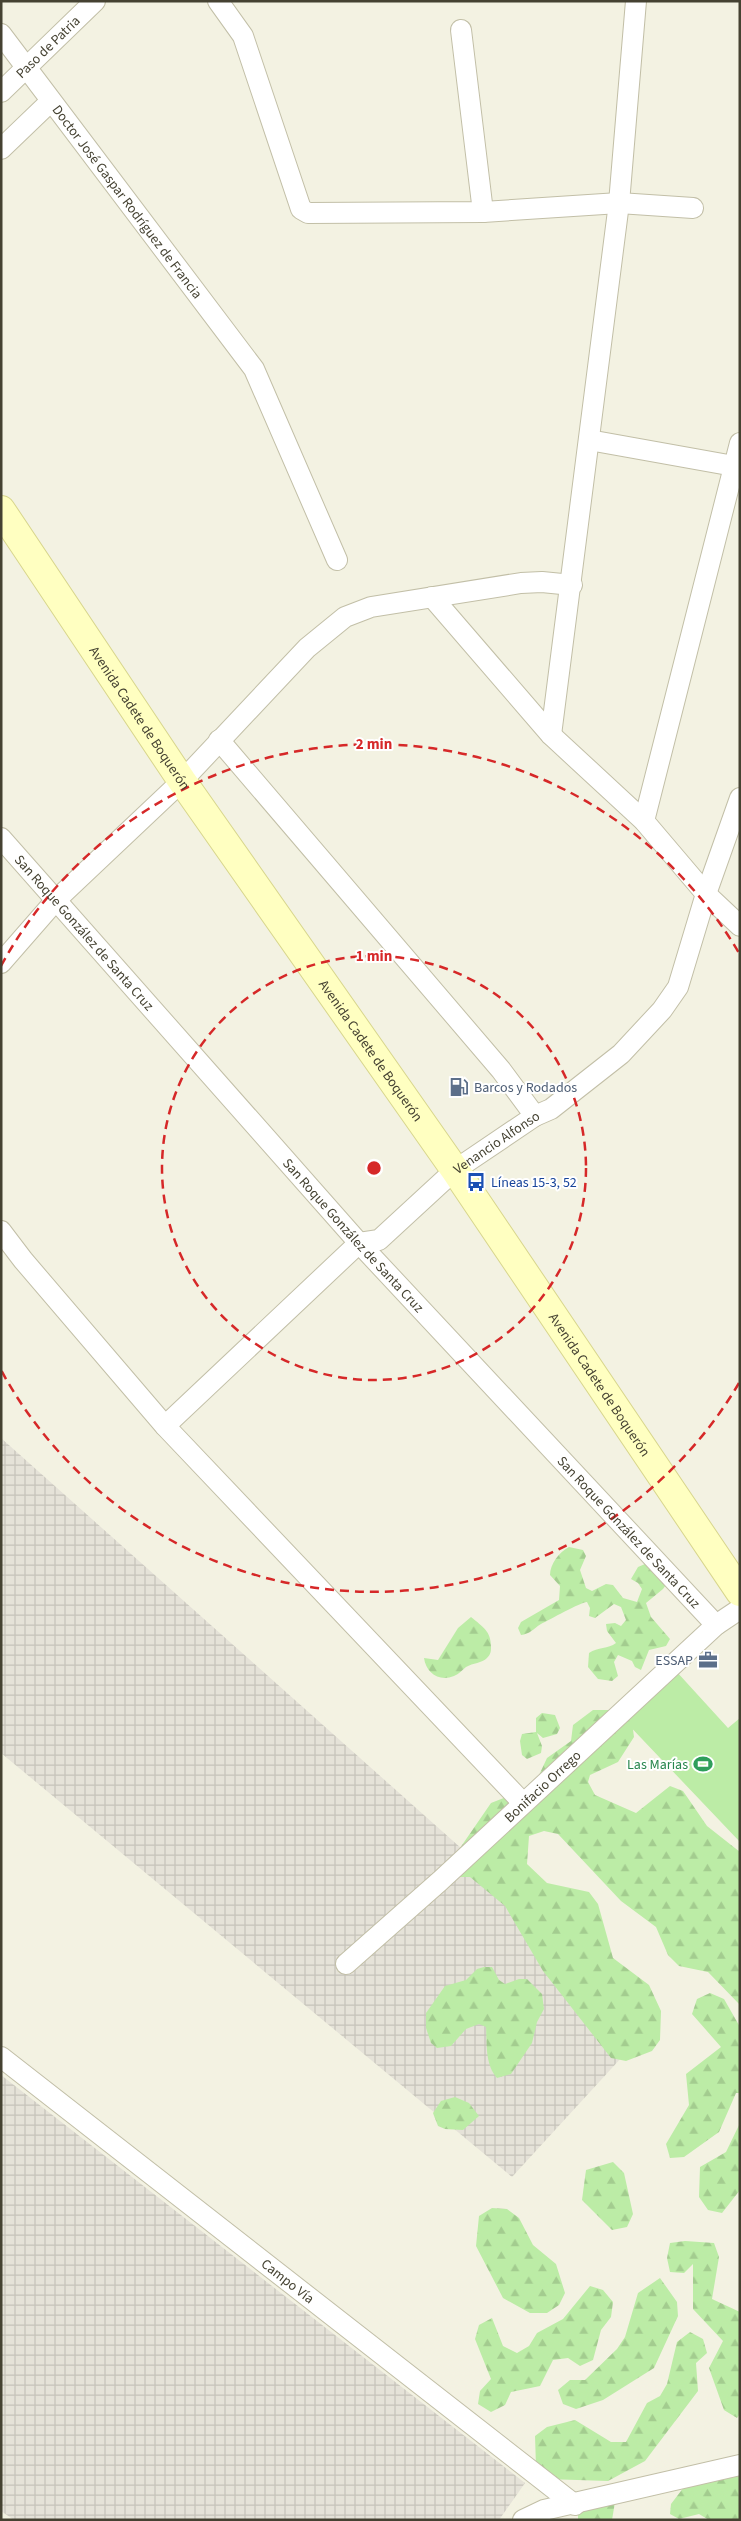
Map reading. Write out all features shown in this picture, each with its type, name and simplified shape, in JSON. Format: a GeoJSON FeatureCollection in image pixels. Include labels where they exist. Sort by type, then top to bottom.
{"type":"FeatureCollection","features":[{"type":"Feature","properties":{"kind":"main road","name":"Avenida Cadete de Boquerón"},"geometry":{"type":"LineString","coordinates":[[1,510],[182,781],[455,1170],[737,1581]]}},
{"type":"Feature","properties":{"kind":"street","name":"Paso de Patria"},"geometry":{"type":"LineString","coordinates":[[1,92],[28,68],[95,1]]}},
{"type":"Feature","properties":{"kind":"street"},"geometry":{"type":"LineString","coordinates":[[218,1],[244,36],[301,209],[308,213],[483,212],[619,203],[693,208]]}},
{"type":"Feature","properties":{"kind":"street"},"geometry":{"type":"LineString","coordinates":[[551,735],[572,585],[619,203],[636,1]]}},
{"type":"Feature","properties":{"kind":"street"},"geometry":{"type":"LineString","coordinates":[[461,30],[483,212]]}},
{"type":"Feature","properties":{"kind":"street","name":"Doctor José Gaspar Rodríguez de Francia"},"geometry":{"type":"LineString","coordinates":[[1,34],[254,369],[337,560]]}},
{"type":"Feature","properties":{"kind":"street"},"geometry":{"type":"LineString","coordinates":[[1,149],[51,102]]}},
{"type":"Feature","properties":{"kind":"street"},"geometry":{"type":"LineString","coordinates":[[589,440],[734,466]]}},
{"type":"Feature","properties":{"kind":"street"},"geometry":{"type":"LineString","coordinates":[[644,821],[740,443]]}},
{"type":"Feature","properties":{"kind":"street"},"geometry":{"type":"LineString","coordinates":[[1,963],[56,900],[182,781],[307,648],[345,617],[371,607],[521,583],[542,582],[572,585]]}},
{"type":"Feature","properties":{"kind":"street"},"geometry":{"type":"LineString","coordinates":[[432,597],[551,735],[644,821],[706,894],[740,926]]}},
{"type":"Feature","properties":{"kind":"street"},"geometry":{"type":"LineString","coordinates":[[219,740],[501,1070],[535,1116]]}},
{"type":"Feature","properties":{"kind":"street","name":"Venancio Alfonso"},"geometry":{"type":"LineString","coordinates":[[165,1426],[359,1243],[379,1240],[455,1170],[535,1116],[551,1109],[621,1054],[662,1010],[678,987],[706,894],[740,798]]}},
{"type":"Feature","properties":{"kind":"street","name":"San Roque González de Santa Cruz"},"geometry":{"type":"LineString","coordinates":[[1,838],[359,1243],[716,1625]]}},
{"type":"Feature","properties":{"kind":"street"},"geometry":{"type":"LineString","coordinates":[[1,1231],[23,1260],[165,1426],[523,1803]]}},
{"type":"Feature","properties":{"kind":"street","name":"Bonifacio Orrego"},"geometry":{"type":"LineString","coordinates":[[346,1964],[440,1881],[716,1625],[740,1608]]}},
{"type":"Feature","properties":{"kind":"street","name":"Campo Vía"},"geometry":{"type":"LineString","coordinates":[[1,2056],[575,2505]]}},
{"type":"Feature","properties":{"kind":"street"},"geometry":{"type":"LineString","coordinates":[[523,2520],[544,2510],[575,2505],[740,2465]]}},
{"type":"Feature","properties":{"kind":"shaded area"},"geometry":{"type":"Polygon","coordinates":[[[1,1438],[655,2021],[512,2177],[1,1753],[1,1438]]]}},
{"type":"Feature","properties":{"kind":"shaded area"},"geometry":{"type":"Polygon","coordinates":[[[1,2075],[525,2483],[499,2520],[14,2520],[1,2511],[1,2075]]]}},
{"type":"Feature","properties":{"kind":"green space"},"geometry":{"type":"Polygon","coordinates":[[[569,1547],[583,1550],[586,1556],[580,1570],[586,1588],[592,1591],[606,1584],[613,1585],[623,1598],[637,1602],[642,1589],[638,1583],[631,1579],[638,1567],[652,1561],[668,1582],[663,1589],[646,1603],[651,1617],[670,1639],[666,1646],[649,1650],[641,1670],[635,1667],[632,1661],[618,1655],[614,1662],[618,1676],[612,1681],[598,1679],[588,1667],[589,1653],[616,1643],[607,1631],[606,1624],[615,1623],[621,1626],[626,1620],[621,1607],[614,1604],[595,1618],[589,1616],[590,1608],[587,1602],[584,1603],[521,1635],[518,1628],[521,1622],[559,1600],[560,1586],[550,1575],[550,1571],[556,1559],[569,1547]]]}},
{"type":"Feature","properties":{"kind":"green space"},"geometry":{"type":"Polygon","coordinates":[[[471,1617],[483,1627],[490,1637],[491,1651],[489,1655],[485,1660],[466,1667],[454,1676],[443,1678],[434,1675],[427,1668],[424,1658],[438,1660],[458,1628],[471,1617]]]}},
{"type":"Feature","properties":{"kind":"green space","name":"Las Marías"},"geometry":{"type":"Polygon","coordinates":[[[676,1671],[728,1728],[740,1718],[740,1842],[623,1719],[676,1671]]]}},
{"type":"Feature","properties":{"kind":"green space"},"geometry":{"type":"Polygon","coordinates":[[[593,1710],[622,1710],[632,1722],[634,1737],[618,1762],[590,1775],[588,1782],[595,1795],[636,1813],[670,1786],[683,1791],[707,1826],[740,1852],[740,2005],[708,1972],[679,1966],[668,1955],[656,1927],[621,1901],[558,1834],[544,1831],[529,1836],[527,1864],[547,1883],[589,1892],[598,1904],[613,1958],[649,1985],[661,2011],[660,2040],[652,2051],[626,2061],[611,2058],[543,1971],[505,1906],[470,1877],[455,1877],[449,1864],[491,1803],[534,1786],[547,1758],[571,1741],[573,1725],[593,1710]]]}},
{"type":"Feature","properties":{"kind":"green space"},"geometry":{"type":"Polygon","coordinates":[[[542,1713],[555,1715],[560,1728],[557,1734],[543,1738],[537,1733],[542,1746],[541,1753],[527,1759],[522,1755],[520,1741],[522,1734],[536,1732],[536,1718],[542,1713]]]}},
{"type":"Feature","properties":{"kind":"green space"},"geometry":{"type":"Polygon","coordinates":[[[492,1967],[499,1980],[505,1984],[519,1979],[527,1979],[542,1994],[544,2009],[537,2022],[532,2043],[511,2074],[497,2078],[490,2067],[486,2027],[479,2024],[466,2029],[451,2046],[437,2048],[431,2043],[426,2028],[426,2013],[445,1986],[466,1980],[477,1969],[492,1967]]]}},
{"type":"Feature","properties":{"kind":"green space"},"geometry":{"type":"Polygon","coordinates":[[[710,1993],[724,1999],[740,2027],[740,2093],[736,2093],[719,2132],[684,2157],[670,2158],[666,2144],[689,2105],[686,2074],[721,2047],[692,2014],[697,1999],[710,1993]]]}},
{"type":"Feature","properties":{"kind":"green space"},"geometry":{"type":"Polygon","coordinates":[[[455,2097],[469,2103],[479,2116],[463,2130],[445,2129],[438,2126],[433,2113],[441,2101],[455,2097]]]}},
{"type":"Feature","properties":{"kind":"green space"},"geometry":{"type":"Polygon","coordinates":[[[740,2123],[740,2190],[722,2213],[708,2210],[699,2197],[700,2167],[726,2152],[740,2123]]]}},
{"type":"Feature","properties":{"kind":"green space"},"geometry":{"type":"Polygon","coordinates":[[[613,2162],[624,2173],[633,2214],[627,2227],[612,2230],[582,2200],[586,2170],[613,2162]]]}},
{"type":"Feature","properties":{"kind":"green space"},"geometry":{"type":"Polygon","coordinates":[[[492,2208],[507,2209],[519,2218],[533,2245],[556,2264],[565,2293],[559,2305],[547,2313],[530,2313],[503,2298],[476,2246],[479,2216],[492,2208]]]}},
{"type":"Feature","properties":{"kind":"green space"},"geometry":{"type":"Polygon","coordinates":[[[685,2241],[714,2243],[719,2257],[712,2299],[740,2312],[740,2414],[737,2418],[724,2410],[709,2368],[723,2341],[693,2309],[693,2264],[684,2273],[670,2272],[667,2258],[670,2243],[685,2241]]]}},
{"type":"Feature","properties":{"kind":"green space"},"geometry":{"type":"Polygon","coordinates":[[[660,2278],[677,2302],[678,2316],[654,2368],[603,2400],[576,2409],[563,2404],[558,2390],[570,2380],[585,2380],[617,2349],[625,2337],[638,2293],[660,2278]]]}},
{"type":"Feature","properties":{"kind":"green space"},"geometry":{"type":"Polygon","coordinates":[[[590,2286],[603,2290],[613,2302],[611,2317],[601,2330],[593,2360],[580,2366],[568,2358],[553,2360],[540,2386],[511,2392],[505,2405],[491,2412],[478,2404],[480,2391],[491,2379],[475,2339],[479,2325],[492,2318],[503,2346],[517,2353],[529,2346],[537,2333],[563,2319],[590,2286]]]}},
{"type":"Feature","properties":{"kind":"green space"},"geometry":{"type":"Polygon","coordinates":[[[690,2332],[703,2339],[707,2353],[696,2363],[698,2391],[645,2461],[608,2481],[546,2479],[536,2466],[535,2436],[547,2427],[575,2420],[611,2442],[626,2442],[647,2403],[660,2396],[667,2384],[677,2342],[690,2332]]]}},
{"type":"Feature","properties":{"kind":"green space"},"geometry":{"type":"Polygon","coordinates":[[[740,2476],[740,2520],[709,2520],[699,2514],[679,2519],[670,2514],[671,2504],[684,2487],[740,2476]]]}},
{"type":"Feature","properties":{"kind":"green space"},"geometry":{"type":"Polygon","coordinates":[[[615,2502],[612,2520],[578,2520],[578,2512],[615,2502]]]}},
{"type":"Feature","properties":{"kind":"place","name":"Barcos y Rodados"},"geometry":{"type":"Point","coordinates":[459,1087]}},
{"type":"Feature","properties":{"kind":"place","name":"Líneas 15-3, 52"},"geometry":{"type":"Point","coordinates":[476,1182]}},
{"type":"Feature","properties":{"kind":"place","name":"ESSAP"},"geometry":{"type":"Point","coordinates":[708,1660]}},
{"type":"Feature","properties":{"kind":"place","name":"Las Marías"},"geometry":{"type":"Point","coordinates":[703,1764]}}]}
